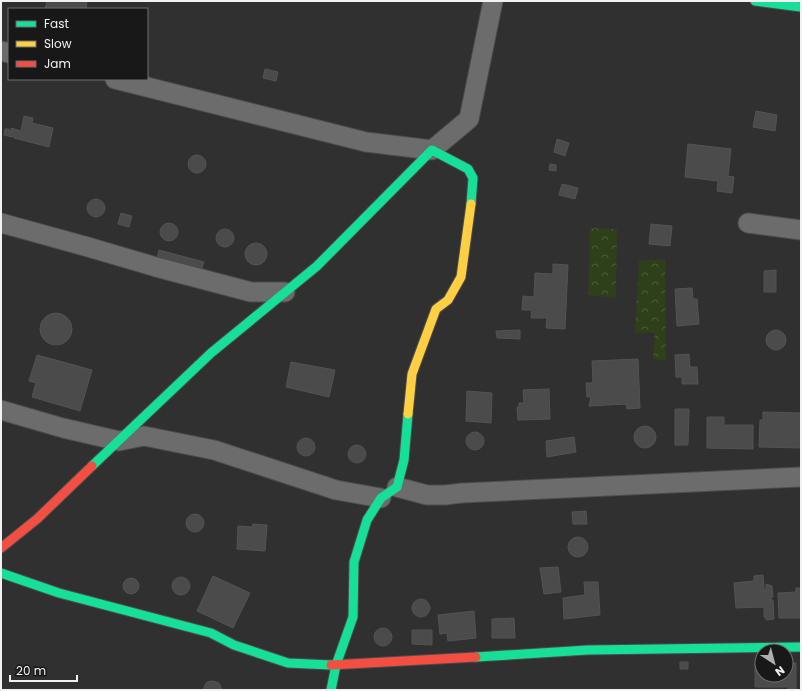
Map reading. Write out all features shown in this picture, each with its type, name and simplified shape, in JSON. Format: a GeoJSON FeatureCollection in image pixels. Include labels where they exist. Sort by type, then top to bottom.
{"type":"FeatureCollection","features":[{"type":"Feature","properties":{"kind":"street"},"geometry":{"type":"LineString","coordinates":[[1,548],[37,519],[212,353],[318,266],[386,195],[432,150],[469,119],[493,1]]}},
{"type":"Feature","properties":{"kind":"street"},"geometry":{"type":"LineString","coordinates":[[755,1],[801,7]]}},
{"type":"Feature","properties":{"kind":"street"},"geometry":{"type":"LineString","coordinates":[[119,80],[366,142],[432,150],[468,169],[473,178],[470,216],[461,277],[448,300],[436,309],[412,374],[404,460],[397,488],[381,498],[366,520],[354,562],[353,617],[336,665],[331,690]]}},
{"type":"Feature","properties":{"kind":"street"},"geometry":{"type":"LineString","coordinates":[[1,223],[251,292],[285,292]]}},
{"type":"Feature","properties":{"kind":"street"},"geometry":{"type":"LineString","coordinates":[[748,223],[801,230]]}},
{"type":"Feature","properties":{"kind":"street"},"geometry":{"type":"LineString","coordinates":[[1,410],[63,428],[119,441],[144,436],[214,450],[336,490],[381,498]]}},
{"type":"Feature","properties":{"kind":"street"},"geometry":{"type":"LineString","coordinates":[[397,488],[427,495],[445,495],[462,492],[801,478]]}},
{"type":"Feature","properties":{"kind":"street"},"geometry":{"type":"LineString","coordinates":[[1,573],[59,593],[211,633],[234,645],[288,663],[336,665],[588,650],[801,647]]}},
{"type":"Feature","properties":{"kind":"green space"},"geometry":{"type":"Polygon","coordinates":[[[590,228],[617,229],[616,298],[588,295],[590,228]]]}},
{"type":"Feature","properties":{"kind":"green space"},"geometry":{"type":"Polygon","coordinates":[[[665,259],[666,361],[653,359],[655,333],[635,333],[639,261],[665,259]]]}},
{"type":"Feature","properties":{"kind":"building"},"geometry":{"type":"Polygon","coordinates":[[[47,1],[87,1],[86,8],[45,8],[47,1]]]}},
{"type":"Feature","properties":{"kind":"building"},"geometry":{"type":"Polygon","coordinates":[[[265,69],[278,72],[276,81],[263,78],[265,69]]]}},
{"type":"Feature","properties":{"kind":"building"},"geometry":{"type":"Polygon","coordinates":[[[756,111],[777,115],[775,131],[753,127],[756,111]]]}},
{"type":"Feature","properties":{"kind":"building"},"geometry":{"type":"Polygon","coordinates":[[[24,116],[33,118],[32,123],[53,128],[49,147],[4,135],[5,129],[9,129],[9,131],[11,131],[11,128],[21,131],[24,116]]]}},
{"type":"Feature","properties":{"kind":"building"},"geometry":{"type":"Polygon","coordinates":[[[557,139],[569,143],[565,156],[554,152],[557,139]]]}},
{"type":"Feature","properties":{"kind":"building"},"geometry":{"type":"Polygon","coordinates":[[[688,144],[731,149],[728,176],[734,177],[732,193],[717,191],[718,181],[685,177],[688,144]]]}},
{"type":"Feature","properties":{"kind":"building"},"geometry":{"type":"Polygon","coordinates":[[[193,155],[201,155],[206,160],[204,171],[201,173],[193,173],[188,168],[188,160],[193,155]]]}},
{"type":"Feature","properties":{"kind":"building"},"geometry":{"type":"Polygon","coordinates":[[[550,164],[556,165],[556,171],[549,170],[550,164]]]}},
{"type":"Feature","properties":{"kind":"building"},"geometry":{"type":"Polygon","coordinates":[[[562,184],[578,188],[575,199],[559,195],[562,184]]]}},
{"type":"Feature","properties":{"kind":"building"},"geometry":{"type":"Polygon","coordinates":[[[92,199],[100,199],[105,204],[103,215],[100,217],[92,217],[87,212],[87,204],[92,199]]]}},
{"type":"Feature","properties":{"kind":"building"},"geometry":{"type":"Polygon","coordinates":[[[121,213],[132,216],[129,227],[118,224],[121,213]]]}},
{"type":"Feature","properties":{"kind":"building"},"geometry":{"type":"Polygon","coordinates":[[[165,223],[173,223],[178,228],[176,239],[173,241],[165,241],[160,236],[160,228],[165,223]]]}},
{"type":"Feature","properties":{"kind":"building"},"geometry":{"type":"Polygon","coordinates":[[[651,224],[672,226],[670,246],[649,244],[651,224]]]}},
{"type":"Feature","properties":{"kind":"building"},"geometry":{"type":"Polygon","coordinates":[[[221,229],[229,229],[234,234],[232,245],[229,247],[221,247],[216,242],[216,234],[221,229]]]}},
{"type":"Feature","properties":{"kind":"building"},"geometry":{"type":"Polygon","coordinates":[[[256,243],[264,246],[267,254],[264,262],[256,265],[248,262],[245,254],[248,246],[256,243]]]}},
{"type":"Feature","properties":{"kind":"building"},"geometry":{"type":"Polygon","coordinates":[[[159,250],[204,262],[201,271],[157,259],[159,250]]]}},
{"type":"Feature","properties":{"kind":"building"},"geometry":{"type":"Polygon","coordinates":[[[553,264],[568,265],[565,329],[546,328],[547,318],[531,318],[532,310],[522,310],[523,296],[534,297],[535,273],[553,274],[553,264]]]}},
{"type":"Feature","properties":{"kind":"building"},"geometry":{"type":"Polygon","coordinates":[[[776,270],[776,292],[764,292],[764,271],[776,270]]]}},
{"type":"Feature","properties":{"kind":"building"},"geometry":{"type":"Polygon","coordinates":[[[692,288],[693,299],[697,299],[699,324],[677,326],[675,289],[692,288]]]}},
{"type":"Feature","properties":{"kind":"building"},"geometry":{"type":"Polygon","coordinates":[[[53,313],[59,313],[68,317],[72,329],[68,341],[59,345],[53,345],[44,341],[40,332],[40,326],[44,317],[53,313]]]}},
{"type":"Feature","properties":{"kind":"building"},"geometry":{"type":"Polygon","coordinates":[[[520,330],[520,339],[497,338],[496,331],[520,330]]]}},
{"type":"Feature","properties":{"kind":"building"},"geometry":{"type":"Polygon","coordinates":[[[776,330],[783,333],[786,340],[783,347],[776,350],[769,347],[766,340],[769,333],[776,330]]]}},
{"type":"Feature","properties":{"kind":"building"},"geometry":{"type":"Polygon","coordinates":[[[689,354],[690,367],[697,367],[698,384],[682,384],[682,377],[676,377],[675,355],[689,354]]]}},
{"type":"Feature","properties":{"kind":"building"},"geometry":{"type":"Polygon","coordinates":[[[37,355],[92,370],[80,411],[32,397],[36,383],[29,381],[37,355]]]}},
{"type":"Feature","properties":{"kind":"building"},"geometry":{"type":"Polygon","coordinates":[[[638,359],[640,408],[627,409],[626,404],[589,406],[591,397],[587,397],[586,383],[593,383],[592,361],[638,359]]]}},
{"type":"Feature","properties":{"kind":"building"},"geometry":{"type":"Polygon","coordinates":[[[291,362],[335,370],[329,397],[286,387],[291,362]]]}},
{"type":"Feature","properties":{"kind":"building"},"geometry":{"type":"Polygon","coordinates":[[[549,389],[550,419],[518,420],[517,407],[519,407],[519,403],[524,403],[523,390],[549,389]]]}},
{"type":"Feature","properties":{"kind":"building"},"geometry":{"type":"Polygon","coordinates":[[[467,391],[492,393],[491,423],[466,421],[467,391]]]}},
{"type":"Feature","properties":{"kind":"building"},"geometry":{"type":"Polygon","coordinates":[[[675,409],[689,409],[688,445],[675,445],[675,409]]]}},
{"type":"Feature","properties":{"kind":"building"},"geometry":{"type":"Polygon","coordinates":[[[763,412],[801,413],[801,448],[759,447],[760,420],[763,420],[763,412]]]}},
{"type":"Feature","properties":{"kind":"building"},"geometry":{"type":"Polygon","coordinates":[[[707,417],[724,417],[724,425],[753,425],[753,449],[707,448],[707,417]]]}},
{"type":"Feature","properties":{"kind":"building"},"geometry":{"type":"Polygon","coordinates":[[[645,426],[653,429],[656,437],[653,445],[645,448],[637,445],[634,437],[637,429],[645,426]]]}},
{"type":"Feature","properties":{"kind":"building"},"geometry":{"type":"Polygon","coordinates":[[[471,432],[479,432],[484,437],[482,448],[479,450],[471,450],[466,445],[466,437],[471,432]]]}},
{"type":"Feature","properties":{"kind":"building"},"geometry":{"type":"Polygon","coordinates":[[[574,437],[576,452],[547,457],[546,441],[574,437]]]}},
{"type":"Feature","properties":{"kind":"building"},"geometry":{"type":"Polygon","coordinates":[[[306,438],[312,441],[315,447],[312,453],[306,456],[300,453],[297,447],[300,441],[306,438]]]}},
{"type":"Feature","properties":{"kind":"building"},"geometry":{"type":"Polygon","coordinates":[[[357,445],[363,448],[366,454],[363,460],[357,463],[351,460],[348,454],[351,448],[357,445]]]}},
{"type":"Feature","properties":{"kind":"building"},"geometry":{"type":"Polygon","coordinates":[[[586,511],[587,524],[573,524],[572,512],[586,511]]]}},
{"type":"Feature","properties":{"kind":"building"},"geometry":{"type":"Polygon","coordinates":[[[191,514],[199,514],[204,519],[202,530],[199,532],[191,532],[186,527],[186,519],[191,514]]]}},
{"type":"Feature","properties":{"kind":"building"},"geometry":{"type":"Polygon","coordinates":[[[253,524],[267,525],[265,551],[237,549],[238,526],[252,527],[253,524]]]}},
{"type":"Feature","properties":{"kind":"building"},"geometry":{"type":"Polygon","coordinates":[[[578,537],[585,540],[588,547],[585,554],[578,557],[571,554],[568,547],[571,540],[578,537]]]}},
{"type":"Feature","properties":{"kind":"building"},"geometry":{"type":"Polygon","coordinates":[[[558,567],[561,592],[544,594],[540,568],[558,567]]]}},
{"type":"Feature","properties":{"kind":"building"},"geometry":{"type":"Polygon","coordinates":[[[763,575],[764,590],[766,590],[766,584],[772,586],[773,597],[771,597],[771,600],[773,600],[774,619],[766,620],[766,617],[764,617],[764,607],[736,608],[734,583],[754,581],[754,576],[763,575]]]}},
{"type":"Feature","properties":{"kind":"building"},"geometry":{"type":"Polygon","coordinates":[[[213,576],[250,593],[233,628],[197,611],[213,576]]]}},
{"type":"Feature","properties":{"kind":"building"},"geometry":{"type":"Polygon","coordinates":[[[177,577],[185,577],[190,582],[188,593],[185,595],[177,595],[172,590],[172,582],[177,577]]]}},
{"type":"Feature","properties":{"kind":"building"},"geometry":{"type":"Polygon","coordinates":[[[128,578],[134,578],[139,583],[137,592],[134,594],[128,594],[123,589],[123,583],[128,578]]]}},
{"type":"Feature","properties":{"kind":"building"},"geometry":{"type":"Polygon","coordinates":[[[584,582],[598,582],[600,615],[564,619],[563,598],[585,595],[584,582]]]}},
{"type":"Feature","properties":{"kind":"building"},"geometry":{"type":"Polygon","coordinates":[[[796,588],[801,588],[801,618],[779,618],[778,593],[796,592],[796,588]]]}},
{"type":"Feature","properties":{"kind":"building"},"geometry":{"type":"Polygon","coordinates":[[[417,599],[425,599],[430,604],[428,615],[425,617],[417,617],[412,612],[412,604],[417,599]]]}},
{"type":"Feature","properties":{"kind":"building"},"geometry":{"type":"Polygon","coordinates":[[[474,611],[476,638],[448,641],[447,633],[440,634],[438,615],[474,611]]]}},
{"type":"Feature","properties":{"kind":"building"},"geometry":{"type":"Polygon","coordinates":[[[514,618],[515,638],[492,638],[492,619],[514,618]]]}},
{"type":"Feature","properties":{"kind":"building"},"geometry":{"type":"Polygon","coordinates":[[[379,628],[387,628],[392,633],[390,644],[387,646],[379,646],[374,641],[374,633],[379,628]]]}},
{"type":"Feature","properties":{"kind":"building"},"geometry":{"type":"Polygon","coordinates":[[[412,630],[432,630],[432,645],[412,644],[412,630]]]}},
{"type":"Feature","properties":{"kind":"building"},"geometry":{"type":"Polygon","coordinates":[[[680,662],[688,662],[688,669],[680,669],[680,662]]]}},
{"type":"Feature","properties":{"kind":"building"},"geometry":{"type":"Polygon","coordinates":[[[794,663],[796,663],[796,690],[788,690],[788,687],[755,687],[755,683],[794,683],[794,663]]]}},
{"type":"Feature","properties":{"kind":"building"},"geometry":{"type":"Polygon","coordinates":[[[213,681],[219,683],[222,690],[203,690],[207,682],[213,681]]]}},
{"type":"Feature","properties":{"kind":"traffic: fast"},"geometry":{"type":"LineString","coordinates":[[755,1],[801,7]]}},
{"type":"Feature","properties":{"kind":"traffic: fast"},"geometry":{"type":"LineString","coordinates":[[92,466],[211,353],[317,266],[432,150],[468,169],[473,178],[471,204]]}},
{"type":"Feature","properties":{"kind":"traffic: fast"},"geometry":{"type":"LineString","coordinates":[[331,690],[336,665],[353,617],[354,562],[367,520],[381,498],[397,487],[404,460],[408,414]]}},
{"type":"Feature","properties":{"kind":"traffic: fast"},"geometry":{"type":"LineString","coordinates":[[1,573],[59,593],[211,633],[234,645],[288,663],[331,665]]}},
{"type":"Feature","properties":{"kind":"traffic: fast"},"geometry":{"type":"LineString","coordinates":[[476,657],[588,650],[801,647]]}},
{"type":"Feature","properties":{"kind":"traffic: slow"},"geometry":{"type":"LineString","coordinates":[[408,414],[412,374],[436,309],[448,300],[461,277],[471,204]]}},
{"type":"Feature","properties":{"kind":"traffic: jam"},"geometry":{"type":"LineString","coordinates":[[1,548],[37,519],[92,466]]}},
{"type":"Feature","properties":{"kind":"traffic: jam"},"geometry":{"type":"LineString","coordinates":[[331,665],[476,657]]}}]}
